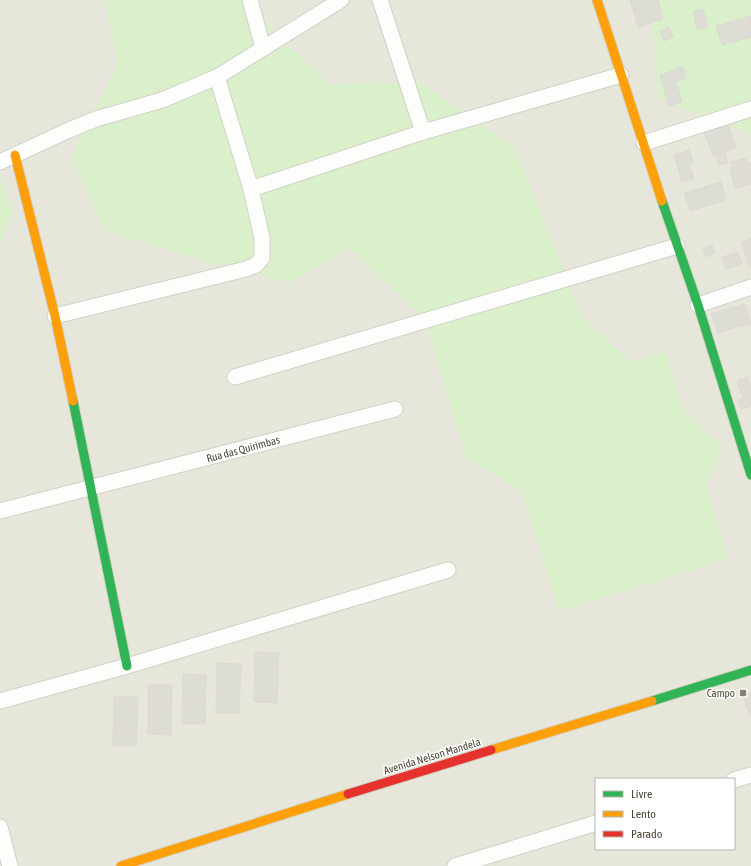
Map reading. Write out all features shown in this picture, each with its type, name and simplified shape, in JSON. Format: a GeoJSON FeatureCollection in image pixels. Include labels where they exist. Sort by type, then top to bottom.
{"type":"FeatureCollection","features":[{"type":"Feature","properties":{"kind":"street"},"geometry":{"type":"LineString","coordinates":[[250,0],[263,48]]}},
{"type":"Feature","properties":{"kind":"street"},"geometry":{"type":"LineString","coordinates":[[0,162],[96,119],[162,100],[217,77],[340,0]]}},
{"type":"Feature","properties":{"kind":"street"},"geometry":{"type":"LineString","coordinates":[[380,0],[423,132]]}},
{"type":"Feature","properties":{"kind":"street"},"geometry":{"type":"LineString","coordinates":[[597,0],[677,246],[698,305],[750,470]]}},
{"type":"Feature","properties":{"kind":"street"},"geometry":{"type":"LineString","coordinates":[[251,189],[423,132],[621,76]]}},
{"type":"Feature","properties":{"kind":"street"},"geometry":{"type":"LineString","coordinates":[[55,316],[246,269],[256,265],[262,258],[263,249],[251,189],[217,77]]}},
{"type":"Feature","properties":{"kind":"street"},"geometry":{"type":"LineString","coordinates":[[644,143],[751,109]]}},
{"type":"Feature","properties":{"kind":"street"},"geometry":{"type":"LineString","coordinates":[[15,155],[55,316],[92,489],[127,666]]}},
{"type":"Feature","properties":{"kind":"street"},"geometry":{"type":"LineString","coordinates":[[235,376],[677,246]]}},
{"type":"Feature","properties":{"kind":"street"},"geometry":{"type":"LineString","coordinates":[[698,305],[751,287]]}},
{"type":"Feature","properties":{"kind":"street","name":"Rua das Quirimbas"},"geometry":{"type":"LineString","coordinates":[[0,511],[92,489],[394,409]]}},
{"type":"Feature","properties":{"kind":"street"},"geometry":{"type":"LineString","coordinates":[[0,701],[127,666],[448,570]]}},
{"type":"Feature","properties":{"kind":"street","name":"Avenida Nelson Mandela"},"geometry":{"type":"LineString","coordinates":[[120,866],[254,823],[751,670]]}},
{"type":"Feature","properties":{"kind":"street"},"geometry":{"type":"LineString","coordinates":[[735,780],[751,775]]}},
{"type":"Feature","properties":{"kind":"street"},"geometry":{"type":"LineString","coordinates":[[455,866],[595,823]]}},
{"type":"Feature","properties":{"kind":"street"},"geometry":{"type":"LineString","coordinates":[[0,827],[10,866]]}},
{"type":"Feature","properties":{"kind":"shaded area"},"geometry":{"type":"Polygon","coordinates":[[[0,0],[751,0],[751,866],[0,866],[0,0]]]}},
{"type":"Feature","properties":{"kind":"green space"},"geometry":{"type":"Polygon","coordinates":[[[105,0],[242,0],[329,84],[422,83],[515,148],[582,317],[631,362],[665,352],[683,410],[723,448],[706,485],[728,559],[559,611],[522,491],[467,459],[425,320],[350,248],[289,283],[188,256],[105,230],[71,157],[118,65],[105,0]]]}},
{"type":"Feature","properties":{"kind":"green space"},"geometry":{"type":"Polygon","coordinates":[[[651,0],[751,0],[751,134],[658,98],[651,0]]]}},
{"type":"Feature","properties":{"kind":"green space"},"geometry":{"type":"Polygon","coordinates":[[[0,176],[13,210],[0,246],[0,176]]]}},
{"type":"Feature","properties":{"kind":"building"},"geometry":{"type":"Polygon","coordinates":[[[630,0],[658,0],[663,19],[638,27],[630,0]]]}},
{"type":"Feature","properties":{"kind":"building"},"geometry":{"type":"Polygon","coordinates":[[[703,9],[708,27],[697,30],[693,12],[703,9]]]}},
{"type":"Feature","properties":{"kind":"building"},"geometry":{"type":"Polygon","coordinates":[[[751,16],[751,37],[722,45],[716,26],[751,16]]]}},
{"type":"Feature","properties":{"kind":"building"},"geometry":{"type":"Polygon","coordinates":[[[669,27],[673,37],[664,41],[660,31],[669,27]]]}},
{"type":"Feature","properties":{"kind":"building"},"geometry":{"type":"Polygon","coordinates":[[[683,67],[686,78],[676,82],[682,102],[669,106],[660,75],[683,67]]]}},
{"type":"Feature","properties":{"kind":"building"},"geometry":{"type":"Polygon","coordinates":[[[725,116],[736,148],[725,152],[728,163],[719,165],[716,155],[713,156],[702,125],[725,116]]]}},
{"type":"Feature","properties":{"kind":"building"},"geometry":{"type":"Polygon","coordinates":[[[689,150],[693,162],[689,164],[694,178],[682,182],[674,155],[689,150]]]}},
{"type":"Feature","properties":{"kind":"building"},"geometry":{"type":"Polygon","coordinates":[[[746,158],[748,164],[751,163],[751,184],[735,188],[730,168],[733,168],[731,162],[746,158]]]}},
{"type":"Feature","properties":{"kind":"building"},"geometry":{"type":"Polygon","coordinates":[[[721,182],[726,200],[690,211],[684,193],[721,182]]]}},
{"type":"Feature","properties":{"kind":"building"},"geometry":{"type":"Polygon","coordinates":[[[751,238],[751,266],[749,267],[742,243],[751,238]]]}},
{"type":"Feature","properties":{"kind":"building"},"geometry":{"type":"Polygon","coordinates":[[[712,245],[715,253],[706,257],[703,249],[712,245]]]}},
{"type":"Feature","properties":{"kind":"building"},"geometry":{"type":"Polygon","coordinates":[[[738,252],[742,264],[726,269],[722,257],[738,252]]]}},
{"type":"Feature","properties":{"kind":"building"},"geometry":{"type":"Polygon","coordinates":[[[745,304],[751,324],[718,333],[711,314],[745,304]]]}},
{"type":"Feature","properties":{"kind":"building"},"geometry":{"type":"Polygon","coordinates":[[[748,377],[751,389],[751,406],[741,409],[738,400],[743,398],[737,381],[748,377]]]}},
{"type":"Feature","properties":{"kind":"building"},"geometry":{"type":"Polygon","coordinates":[[[255,652],[279,653],[277,703],[254,702],[255,652]]]}},
{"type":"Feature","properties":{"kind":"building"},"geometry":{"type":"Polygon","coordinates":[[[217,663],[241,664],[239,713],[216,713],[217,663]]]}},
{"type":"Feature","properties":{"kind":"building"},"geometry":{"type":"Polygon","coordinates":[[[183,674],[206,675],[205,724],[182,724],[183,674]]]}},
{"type":"Feature","properties":{"kind":"building"},"geometry":{"type":"Polygon","coordinates":[[[148,685],[172,685],[171,735],[148,734],[148,685]]]}},
{"type":"Feature","properties":{"kind":"building"},"geometry":{"type":"Polygon","coordinates":[[[751,693],[751,715],[750,716],[743,696],[751,693]]]}},
{"type":"Feature","properties":{"kind":"building"},"geometry":{"type":"Polygon","coordinates":[[[114,696],[138,697],[136,746],[113,746],[114,696]]]}},
{"type":"Feature","properties":{"kind":"traffic: fast"},"geometry":{"type":"LineString","coordinates":[[662,201],[698,305],[751,475]]}},
{"type":"Feature","properties":{"kind":"traffic: fast"},"geometry":{"type":"LineString","coordinates":[[73,401],[127,666]]}},
{"type":"Feature","properties":{"kind":"traffic: fast"},"geometry":{"type":"LineString","coordinates":[[652,701],[751,670]]}},
{"type":"Feature","properties":{"kind":"traffic: slow"},"geometry":{"type":"LineString","coordinates":[[597,0],[662,201]]}},
{"type":"Feature","properties":{"kind":"traffic: slow"},"geometry":{"type":"LineString","coordinates":[[15,155],[55,316],[73,401]]}},
{"type":"Feature","properties":{"kind":"traffic: slow"},"geometry":{"type":"LineString","coordinates":[[491,750],[652,701]]}},
{"type":"Feature","properties":{"kind":"traffic: slow"},"geometry":{"type":"LineString","coordinates":[[121,866],[348,794]]}},
{"type":"Feature","properties":{"kind":"traffic: jam"},"geometry":{"type":"LineString","coordinates":[[348,794],[491,750]]}},
{"type":"Feature","properties":{"kind":"place","name":"Campo"},"geometry":{"type":"Point","coordinates":[743,693]}}]}
